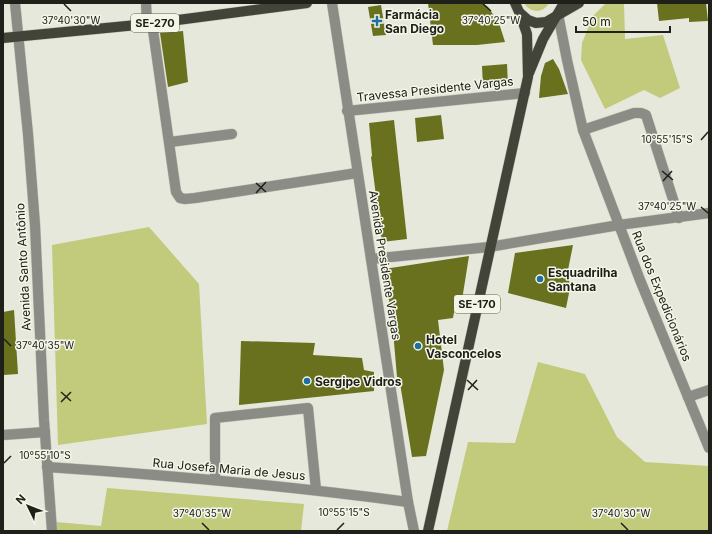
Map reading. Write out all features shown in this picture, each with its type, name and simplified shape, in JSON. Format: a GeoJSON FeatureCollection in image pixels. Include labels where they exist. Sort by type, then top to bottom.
{"type":"FeatureCollection","features":[{"type":"Feature","properties":{"kind":"main road","name":"SE-270"},"geometry":{"type":"LineString","coordinates":[[3,38],[150,24],[307,3]]}},
{"type":"Feature","properties":{"kind":"main road"},"geometry":{"type":"LineString","coordinates":[[510,3],[520,14],[528,20],[536,23],[546,22],[579,3]]}},
{"type":"Feature","properties":{"kind":"main road"},"geometry":{"type":"LineString","coordinates":[[515,3],[527,34],[528,77]]}},
{"type":"Feature","properties":{"kind":"main road"},"geometry":{"type":"LineString","coordinates":[[528,77],[544,39],[564,3]]}},
{"type":"Feature","properties":{"kind":"main road","name":"SE-170"},"geometry":{"type":"LineString","coordinates":[[428,531],[528,77]]}},
{"type":"Feature","properties":{"kind":"street","name":"Avenida Santo Antônio"},"geometry":{"type":"LineString","coordinates":[[15,3],[28,134],[35,226],[45,432],[52,531]]}},
{"type":"Feature","properties":{"kind":"street"},"geometry":{"type":"LineString","coordinates":[[146,3],[170,142],[176,192],[182,199],[357,173]]}},
{"type":"Feature","properties":{"kind":"street","name":"Avenida Presidente Vargas"},"geometry":{"type":"LineString","coordinates":[[332,3],[347,111],[408,502],[414,531]]}},
{"type":"Feature","properties":{"kind":"street","name":"Rua dos Expedicionários"},"geometry":{"type":"LineString","coordinates":[[558,14],[583,130],[619,225],[709,448]]}},
{"type":"Feature","properties":{"kind":"street","name":"Travessa Presidente Vargas"},"geometry":{"type":"LineString","coordinates":[[347,111],[525,93]]}},
{"type":"Feature","properties":{"kind":"street"},"geometry":{"type":"LineString","coordinates":[[583,130],[634,113],[646,115],[679,218]]}},
{"type":"Feature","properties":{"kind":"street"},"geometry":{"type":"LineString","coordinates":[[170,142],[232,134]]}},
{"type":"Feature","properties":{"kind":"street"},"geometry":{"type":"LineString","coordinates":[[371,259],[490,247],[619,225],[709,213]]}},
{"type":"Feature","properties":{"kind":"street"},"geometry":{"type":"LineString","coordinates":[[688,397],[709,390]]}},
{"type":"Feature","properties":{"kind":"street"},"geometry":{"type":"LineString","coordinates":[[214,480],[215,418],[308,408],[316,490]]}},
{"type":"Feature","properties":{"kind":"street"},"geometry":{"type":"LineString","coordinates":[[3,435],[45,432]]}},
{"type":"Feature","properties":{"kind":"street","name":"Rua Josefa Maria de Jesus"},"geometry":{"type":"LineString","coordinates":[[47,467],[214,480],[316,490],[408,502]]}},
{"type":"Feature","properties":{"kind":"green space"},"geometry":{"type":"Polygon","coordinates":[[[524,3],[549,3],[543,9],[536,11],[530,9],[524,3]]]}},
{"type":"Feature","properties":{"kind":"green space"},"geometry":{"type":"Polygon","coordinates":[[[624,3],[625,39],[663,35],[680,88],[660,98],[644,90],[605,109],[581,60],[582,43],[593,16],[605,4],[624,3]]]}},
{"type":"Feature","properties":{"kind":"green space"},"geometry":{"type":"Polygon","coordinates":[[[149,227],[199,284],[207,424],[58,445],[52,245],[149,227]]]}},
{"type":"Feature","properties":{"kind":"green space"},"geometry":{"type":"Polygon","coordinates":[[[538,362],[585,374],[617,437],[645,462],[709,466],[709,531],[447,531],[468,442],[515,443],[538,362]]]}},
{"type":"Feature","properties":{"kind":"green space"},"geometry":{"type":"Polygon","coordinates":[[[107,488],[304,504],[301,531],[57,531],[56,522],[101,526],[107,488]]]}},
{"type":"Feature","properties":{"kind":"building"},"geometry":{"type":"Polygon","coordinates":[[[428,3],[483,3],[488,7],[499,23],[505,42],[477,45],[433,45],[428,3]]]}},
{"type":"Feature","properties":{"kind":"building"},"geometry":{"type":"Polygon","coordinates":[[[657,3],[706,3],[708,21],[689,22],[689,18],[659,21],[657,3]]]}},
{"type":"Feature","properties":{"kind":"building","name":"Farmácia San Diego"},"geometry":{"type":"Polygon","coordinates":[[[381,5],[386,35],[373,36],[368,7],[381,5]]]}},
{"type":"Feature","properties":{"kind":"building"},"geometry":{"type":"Polygon","coordinates":[[[183,31],[188,82],[168,87],[160,33],[183,31]]]}},
{"type":"Feature","properties":{"kind":"building"},"geometry":{"type":"Polygon","coordinates":[[[553,59],[559,69],[568,94],[539,98],[541,76],[545,63],[553,59]]]}},
{"type":"Feature","properties":{"kind":"building"},"geometry":{"type":"Polygon","coordinates":[[[507,64],[508,85],[483,87],[482,66],[507,64]]]}},
{"type":"Feature","properties":{"kind":"building"},"geometry":{"type":"Polygon","coordinates":[[[441,115],[444,139],[417,142],[415,118],[441,115]]]}},
{"type":"Feature","properties":{"kind":"building"},"geometry":{"type":"Polygon","coordinates":[[[394,120],[407,239],[382,242],[371,157],[369,123],[394,120]]]}},
{"type":"Feature","properties":{"kind":"building","name":"Esquadrilha Santana"},"geometry":{"type":"Polygon","coordinates":[[[573,245],[568,270],[570,288],[566,308],[508,293],[515,253],[573,245]]]}},
{"type":"Feature","properties":{"kind":"building"},"geometry":{"type":"Polygon","coordinates":[[[469,256],[462,300],[456,301],[453,318],[438,320],[444,370],[426,456],[412,457],[399,377],[397,377],[392,319],[384,269],[469,256]]]}},
{"type":"Feature","properties":{"kind":"building"},"geometry":{"type":"Polygon","coordinates":[[[14,310],[18,374],[3,375],[3,312],[14,310]]]}},
{"type":"Feature","properties":{"kind":"building","name":"Sergipe Vidros"},"geometry":{"type":"Polygon","coordinates":[[[241,341],[315,343],[313,355],[362,358],[364,370],[374,372],[374,391],[239,405],[241,341]]]}},
{"type":"Feature","properties":{"kind":"place","name":"Farmácia San Diego"},"geometry":{"type":"Point","coordinates":[377,21]}},
{"type":"Feature","properties":{"kind":"place","name":"Esquadrilha Santana"},"geometry":{"type":"Point","coordinates":[540,279]}},
{"type":"Feature","properties":{"kind":"place","name":"Hotel Vasconcelos"},"geometry":{"type":"Point","coordinates":[418,346]}},
{"type":"Feature","properties":{"kind":"place","name":"Sergipe Vidros"},"geometry":{"type":"Point","coordinates":[307,381]}}]}
